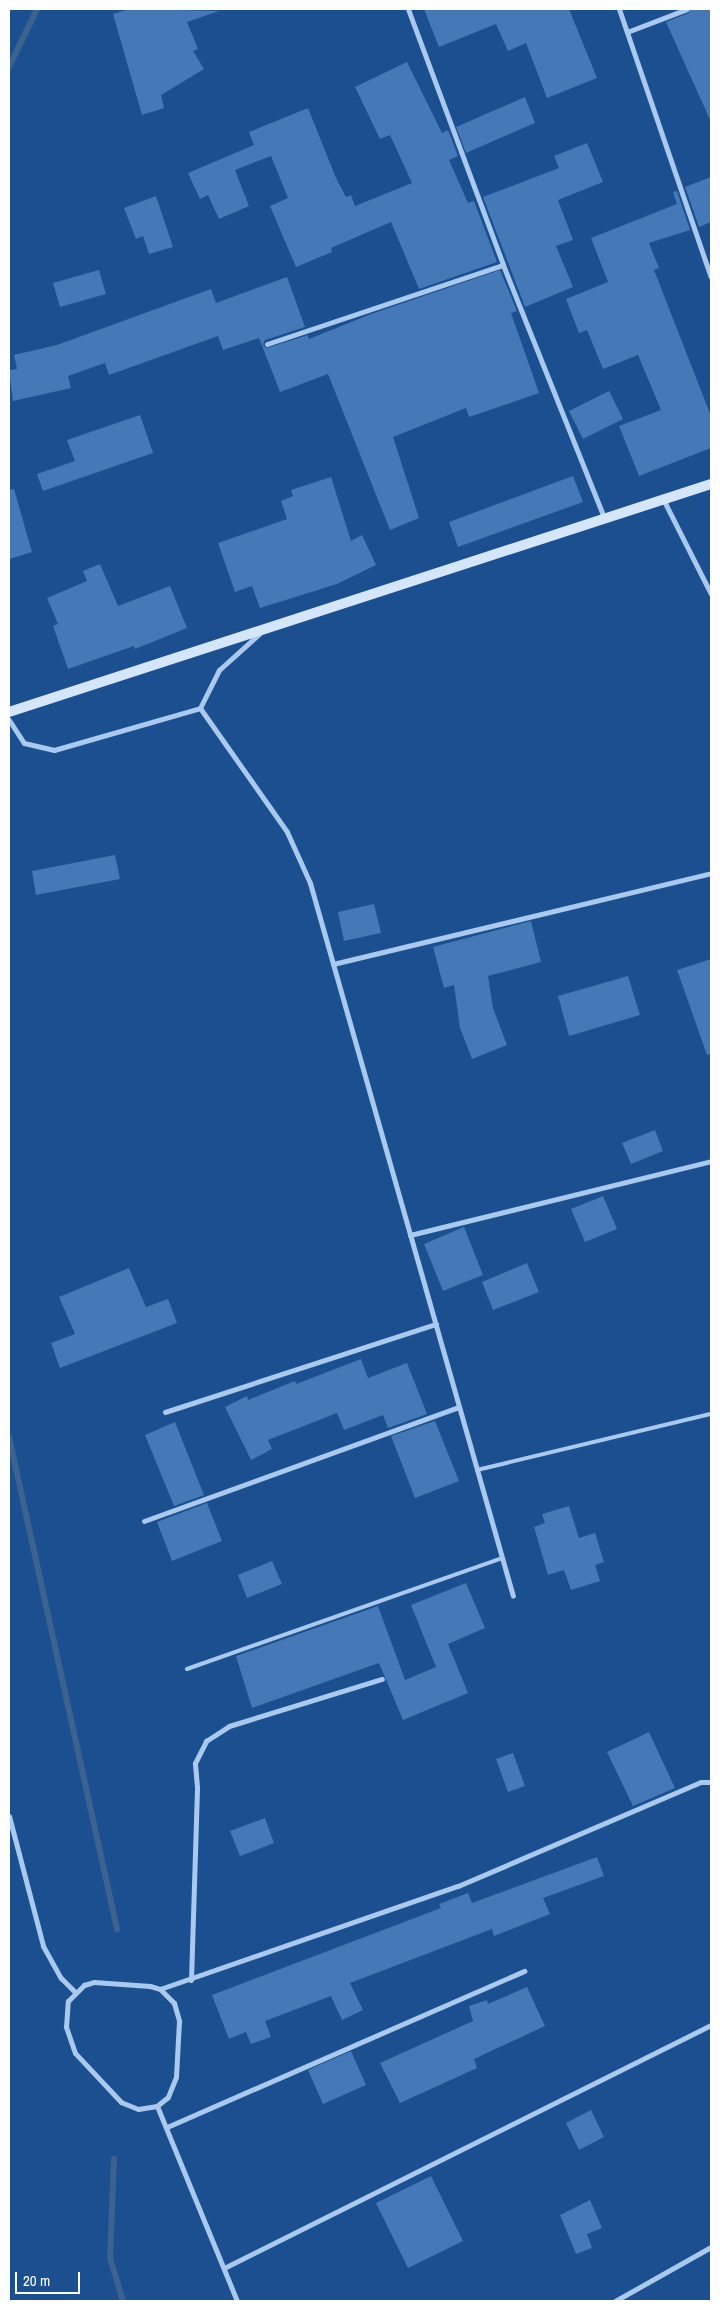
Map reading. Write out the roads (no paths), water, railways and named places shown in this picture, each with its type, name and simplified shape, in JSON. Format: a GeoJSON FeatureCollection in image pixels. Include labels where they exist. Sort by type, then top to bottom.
{"type":"FeatureCollection","features":[{"type":"Feature","properties":{"kind":"street"},"geometry":{"type":"LineString","coordinates":[[408,9],[503,265],[604,517]]}},
{"type":"Feature","properties":{"kind":"street"},"geometry":{"type":"LineString","coordinates":[[619,9],[711,277]]}},
{"type":"Feature","properties":{"kind":"street"},"geometry":{"type":"LineString","coordinates":[[627,32],[687,9]]}},
{"type":"Feature","properties":{"kind":"street"},"geometry":{"type":"LineString","coordinates":[[267,344],[503,265]]}},
{"type":"Feature","properties":{"kind":"street"},"geometry":{"type":"LineString","coordinates":[[9,712],[269,625],[711,484]]}},
{"type":"Feature","properties":{"kind":"street"},"geometry":{"type":"LineString","coordinates":[[663,499],[711,594]]}},
{"type":"Feature","properties":{"kind":"street"},"geometry":{"type":"LineString","coordinates":[[9,720],[24,743],[54,750],[200,708],[219,670],[269,625]]}},
{"type":"Feature","properties":{"kind":"street"},"geometry":{"type":"LineString","coordinates":[[200,708],[287,832],[310,883],[512,1596]]}},
{"type":"Feature","properties":{"kind":"street"},"geometry":{"type":"LineString","coordinates":[[333,964],[711,873]]}},
{"type":"Feature","properties":{"kind":"street"},"geometry":{"type":"LineString","coordinates":[[410,1235],[711,1161]]}},
{"type":"Feature","properties":{"kind":"street"},"geometry":{"type":"LineString","coordinates":[[165,1412],[436,1324]]}},
{"type":"Feature","properties":{"kind":"street"},"geometry":{"type":"LineString","coordinates":[[144,1521],[459,1407]]}},
{"type":"Feature","properties":{"kind":"street"},"geometry":{"type":"LineString","coordinates":[[191,1980],[197,1787],[195,1763],[206,1740],[229,1726],[382,1679]]}},
{"type":"Feature","properties":{"kind":"street"},"geometry":{"type":"LineString","coordinates":[[160,1989],[174,2002],[179,2021],[176,2077],[168,2097],[157,2106],[138,2109],[121,2102],[83,2064],[66,2028],[68,2001],[75,1992],[94,1982],[160,1989],[191,1980],[458,1886],[701,1782],[711,1782]]}},
{"type":"Feature","properties":{"kind":"street"},"geometry":{"type":"LineString","coordinates":[[9,1816],[43,1946],[56,1971],[75,1992]]}},
{"type":"Feature","properties":{"kind":"street"},"geometry":{"type":"LineString","coordinates":[[167,2127],[524,1971]]}},
{"type":"Feature","properties":{"kind":"street"},"geometry":{"type":"LineString","coordinates":[[224,2268],[711,2025]]}},
{"type":"Feature","properties":{"kind":"street"},"geometry":{"type":"LineString","coordinates":[[157,2106],[237,2301]]}},
{"type":"Feature","properties":{"kind":"street"},"geometry":{"type":"LineString","coordinates":[[615,2301],[711,2247]]}},
{"type":"Feature","properties":{"kind":"lane"},"geometry":{"type":"LineString","coordinates":[[477,1470],[711,1414]]}},
{"type":"Feature","properties":{"kind":"lane"},"geometry":{"type":"LineString","coordinates":[[187,1669],[502,1558]]}},
{"type":"Feature","properties":{"kind":"waterway"},"geometry":{"type":"LineString","coordinates":[[9,67],[37,9]]}},
{"type":"Feature","properties":{"kind":"waterway"},"geometry":{"type":"LineString","coordinates":[[9,1437],[117,1929]]}},
{"type":"Feature","properties":{"kind":"waterway"},"geometry":{"type":"LineString","coordinates":[[114,2159],[110,2258],[123,2301]]}}]}
